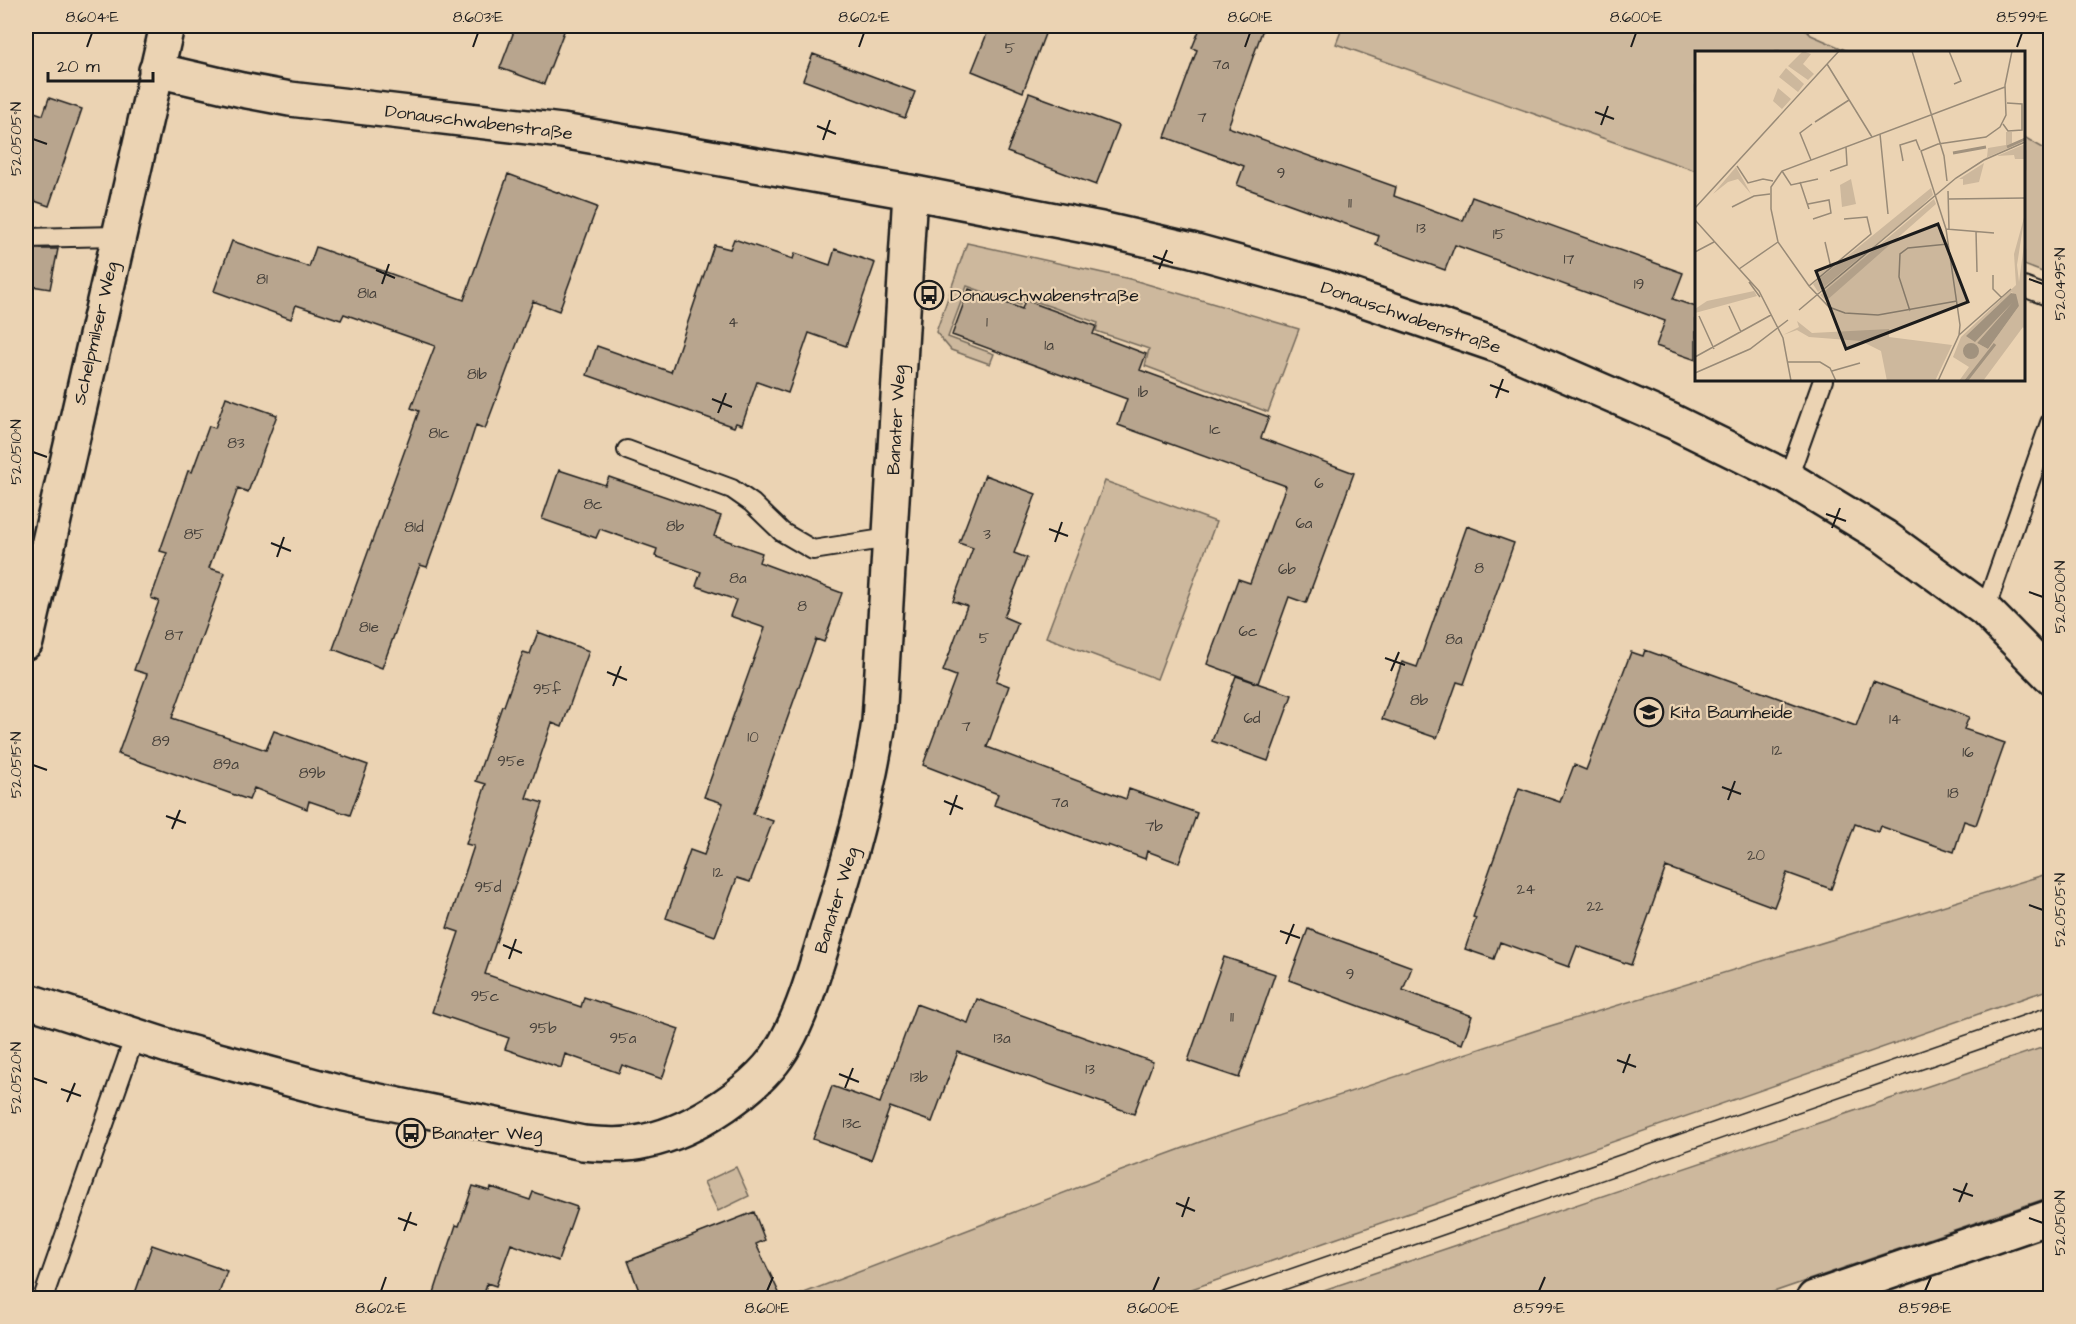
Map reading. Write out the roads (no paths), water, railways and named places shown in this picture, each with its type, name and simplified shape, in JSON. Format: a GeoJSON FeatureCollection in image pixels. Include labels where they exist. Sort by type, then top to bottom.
{"type":"FeatureCollection","features":[{"type":"Feature","properties":{"kind":"street","name":"Schelpmilser Weg"},"geometry":{"type":"LineString","coordinates":[[26,642],[117,236],[167,26]]}},
{"type":"Feature","properties":{"kind":"street","name":"Donauschwabenstraße"},"geometry":{"type":"LineString","coordinates":[[156,70],[290,99],[562,131],[910,192],[1101,229],[1192,250],[1326,287],[1499,346],[1672,421],[1788,478],[1885,537],[1985,610],[2050,676]]}},
{"type":"Feature","properties":{"kind":"street","name":"Banater Weg"},"geometry":{"type":"LineString","coordinates":[[26,1000],[135,1036],[345,1094],[583,1143],[615,1145],[647,1141],[680,1130],[736,1098],[766,1071],[784,1046],[800,1012],[860,820],[872,766],[879,722],[910,192]]}},
{"type":"Feature","properties":{"kind":"street"},"geometry":{"type":"LineString","coordinates":[[1814,1299],[1845,1293],[2050,1216]]}},
{"type":"Feature","properties":{"kind":"lane"},"geometry":{"type":"LineString","coordinates":[[26,238],[117,236]]}},
{"type":"Feature","properties":{"kind":"lane"},"geometry":{"type":"LineString","coordinates":[[2025,287],[2050,297]]}},
{"type":"Feature","properties":{"kind":"lane"},"geometry":{"type":"LineString","coordinates":[[1788,478],[1822,381]]}},
{"type":"Feature","properties":{"kind":"lane"},"geometry":{"type":"LineString","coordinates":[[1985,610],[2050,423]]}},
{"type":"Feature","properties":{"kind":"lane"},"geometry":{"type":"LineString","coordinates":[[627,450],[732,489],[752,503],[782,532],[813,550],[889,538]]}},
{"type":"Feature","properties":{"kind":"lane"},"geometry":{"type":"LineString","coordinates":[[43,1299],[135,1036]]}},
{"type":"Feature","properties":{"kind":"tram line"},"geometry":{"type":"LineString","coordinates":[[1206,1298],[2050,1006]]}},
{"type":"Feature","properties":{"kind":"tram line"},"geometry":{"type":"LineString","coordinates":[[1261,1298],[2050,1025]]}},
{"type":"Feature","properties":{"kind":"place","name":"Donauschwabenstraße"},"geometry":{"type":"Point","coordinates":[929,295]}},
{"type":"Feature","properties":{"kind":"place","name":"Kita Baumheide"},"geometry":{"type":"Point","coordinates":[1649,712]}},
{"type":"Feature","properties":{"kind":"place","name":"Banater Weg"},"geometry":{"type":"Point","coordinates":[411,1133]}}]}
